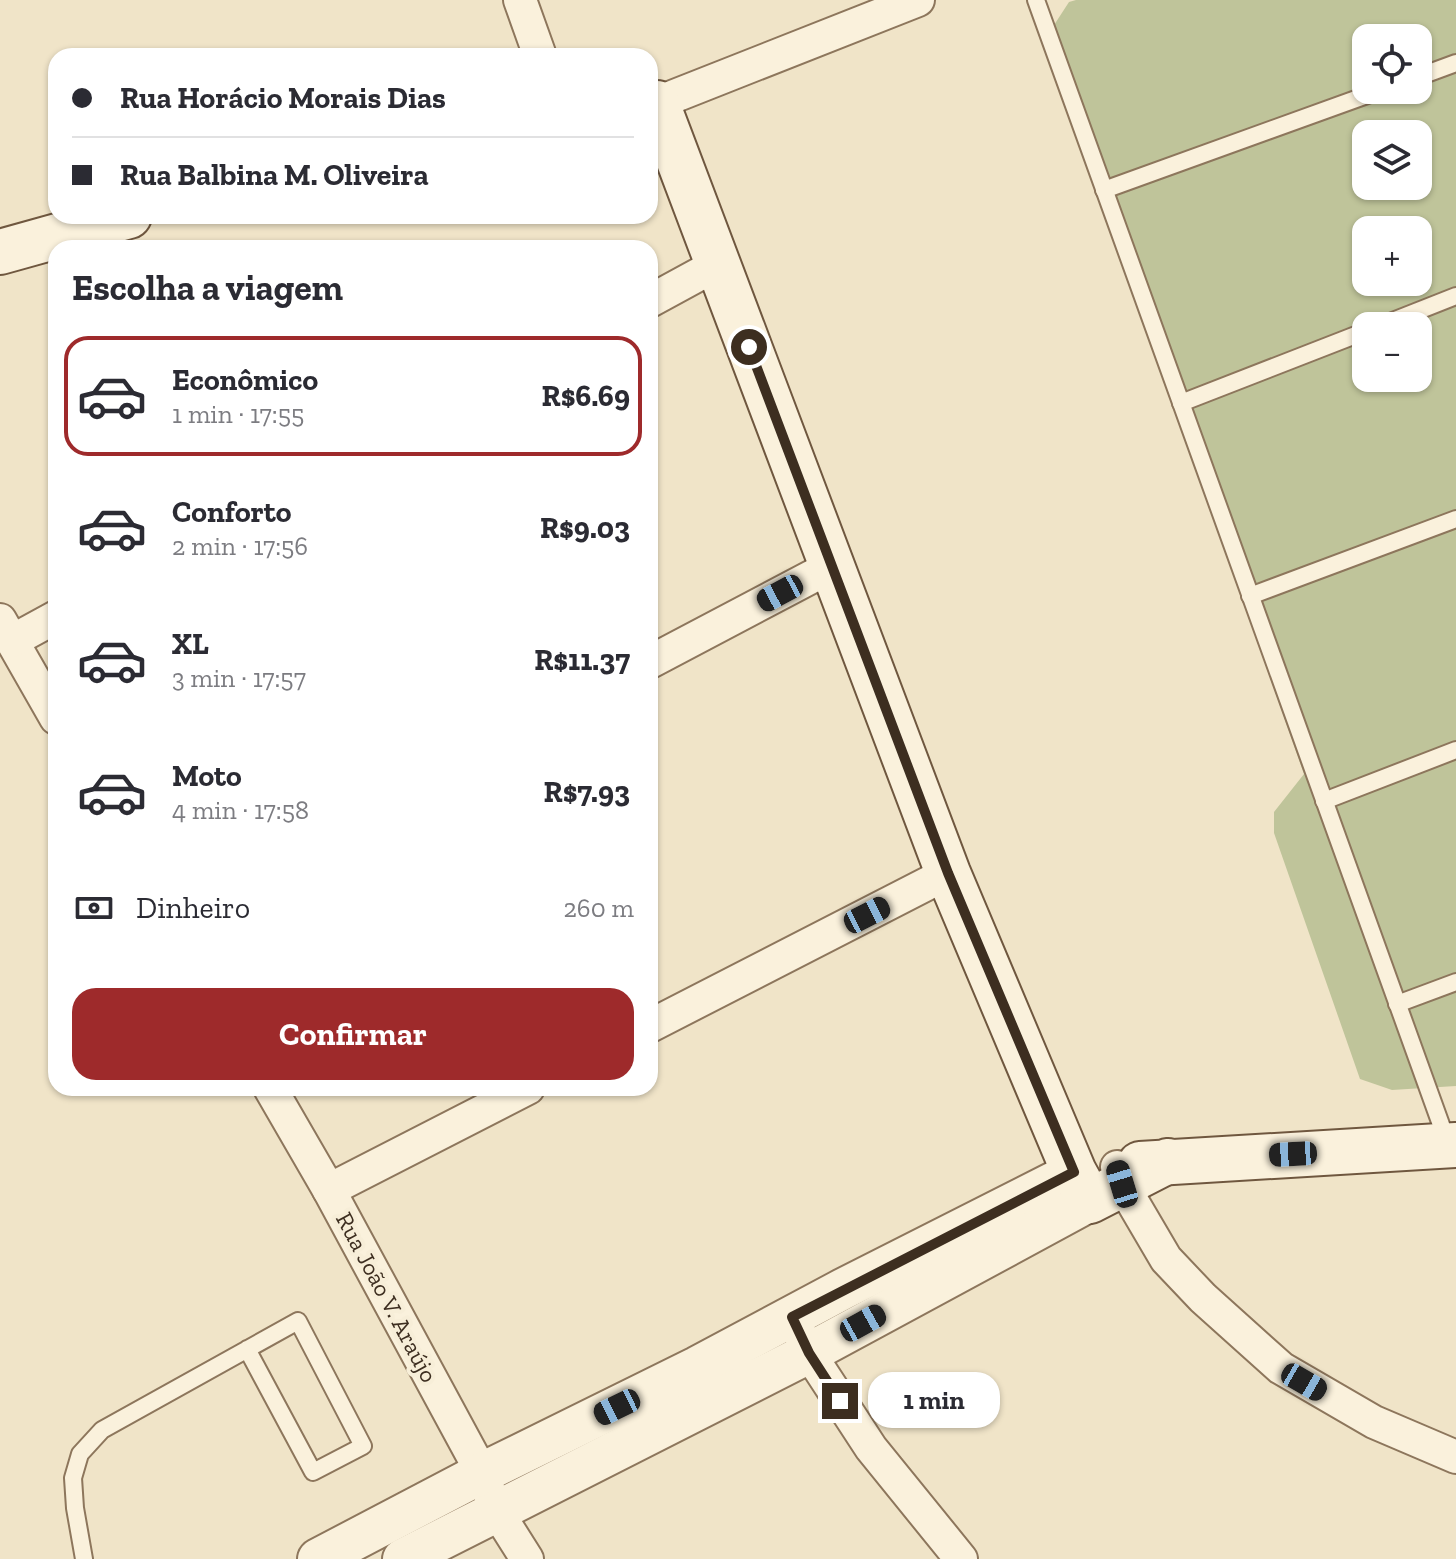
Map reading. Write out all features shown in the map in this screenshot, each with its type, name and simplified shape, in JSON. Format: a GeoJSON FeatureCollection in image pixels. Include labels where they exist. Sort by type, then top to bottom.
{"type":"FeatureCollection","features":[{"type":"Feature","properties":{"kind":"main road"},"geometry":{"type":"LineString","coordinates":[[658,113],[948,873],[1100,1181],[1168,1161],[1452,1145]]}},
{"type":"Feature","properties":{"kind":"main road"},"geometry":{"type":"LineString","coordinates":[[0,252],[100,224]]}},
{"type":"Feature","properties":{"kind":"street"},"geometry":{"type":"LineString","coordinates":[[520,0],[537,48]]}},
{"type":"Feature","properties":{"kind":"street"},"geometry":{"type":"LineString","coordinates":[[658,101],[885,6],[918,0]]}},
{"type":"Feature","properties":{"kind":"street"},"geometry":{"type":"LineString","coordinates":[[658,297],[718,264]]}},
{"type":"Feature","properties":{"kind":"street"},"geometry":{"type":"LineString","coordinates":[[658,658],[832,566]]}},
{"type":"Feature","properties":{"kind":"street"},"geometry":{"type":"LineString","coordinates":[[48,619],[6,630],[48,704]]}},
{"type":"Feature","properties":{"kind":"street"},"geometry":{"type":"LineString","coordinates":[[658,1022],[948,873]]}},
{"type":"Feature","properties":{"kind":"street","name":"Rua João V. Araújo"},"geometry":{"type":"LineString","coordinates":[[275,1096],[482,1473],[496,1510],[527,1559]]}},
{"type":"Feature","properties":{"kind":"street"},"geometry":{"type":"LineString","coordinates":[[329,1190],[512,1096]]}},
{"type":"Feature","properties":{"kind":"street"},"geometry":{"type":"LineString","coordinates":[[318,1559],[792,1317],[1100,1181]]}},
{"type":"Feature","properties":{"kind":"street"},"geometry":{"type":"LineString","coordinates":[[403,1559],[809,1353],[1100,1181]]}},
{"type":"Feature","properties":{"kind":"street"},"geometry":{"type":"LineString","coordinates":[[1100,1181],[1203,1298],[1281,1368],[1374,1422],[1456,1457]]}},
{"type":"Feature","properties":{"kind":"street"},"geometry":{"type":"LineString","coordinates":[[792,1317],[809,1353],[871,1448],[961,1559]]}},
{"type":"Feature","properties":{"kind":"lane"},"geometry":{"type":"LineString","coordinates":[[1036,0],[1397,1004],[1452,1145]]}},
{"type":"Feature","properties":{"kind":"lane"},"geometry":{"type":"LineString","coordinates":[[1432,72],[1456,63]]}},
{"type":"Feature","properties":{"kind":"lane"},"geometry":{"type":"LineString","coordinates":[[1104,190],[1352,100]]}},
{"type":"Feature","properties":{"kind":"lane"},"geometry":{"type":"LineString","coordinates":[[1415,312],[1456,296]]}},
{"type":"Feature","properties":{"kind":"lane"},"geometry":{"type":"LineString","coordinates":[[1181,403],[1352,336]]}},
{"type":"Feature","properties":{"kind":"lane"},"geometry":{"type":"LineString","coordinates":[[1250,596],[1456,519]]}},
{"type":"Feature","properties":{"kind":"lane"},"geometry":{"type":"LineString","coordinates":[[1324,801],[1456,750]]}},
{"type":"Feature","properties":{"kind":"lane"},"geometry":{"type":"LineString","coordinates":[[1397,1004],[1456,982]]}},
{"type":"Feature","properties":{"kind":"lane"},"geometry":{"type":"LineString","coordinates":[[84,1559],[73,1478],[80,1454],[102,1430],[247,1349],[298,1321],[363,1446],[313,1472],[247,1349]]}},
{"type":"Feature","properties":{"kind":"green space"},"geometry":{"type":"Polygon","coordinates":[[[1076,0],[1456,0],[1456,1086],[1392,1090],[1360,1079],[1274,833],[1274,812],[1304,774],[1045,39],[1069,2],[1076,0]]]}},
{"type":"Feature","properties":{"kind":"route"},"geometry":{"type":"LineString","coordinates":[[749,347],[948,873],[1074,1172],[792,1317],[809,1353],[840,1401]]}}]}
